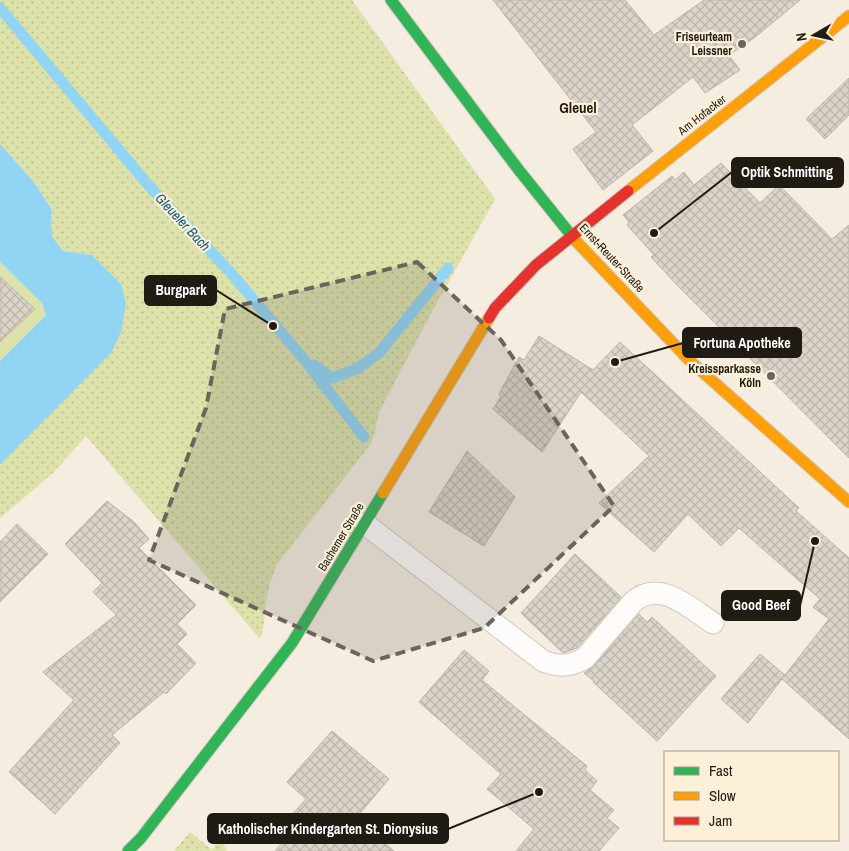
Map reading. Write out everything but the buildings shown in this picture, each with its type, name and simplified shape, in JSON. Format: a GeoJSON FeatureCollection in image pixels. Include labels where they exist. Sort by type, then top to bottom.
{"type":"FeatureCollection","features":[{"type":"Feature","properties":{"kind":"street","name":"Ernst-Reuter-Straße"},"geometry":{"type":"LineString","coordinates":[[391,0],[518,169],[571,236],[690,360],[849,502]]}},
{"type":"Feature","properties":{"kind":"street","name":"Am Hofacker"},"geometry":{"type":"LineString","coordinates":[[571,236],[849,16]]}},
{"type":"Feature","properties":{"kind":"street","name":"Bachemer Straße"},"geometry":{"type":"LineString","coordinates":[[128,851],[146,831],[292,643],[495,308],[536,265],[571,236]]}},
{"type":"Feature","properties":{"kind":"lane"},"geometry":{"type":"LineString","coordinates":[[365,524],[543,661],[553,665],[575,664],[585,658],[633,602],[648,592],[660,592],[672,596],[713,623]]}},
{"type":"Feature","properties":{"kind":"highlighted area"},"geometry":{"type":"Polygon","coordinates":[[[417,262],[501,340],[614,506],[484,628],[373,661],[149,560],[206,408],[225,309],[417,262]]]}},
{"type":"Feature","properties":{"kind":"green space"},"geometry":{"type":"Polygon","coordinates":[[[0,0],[352,0],[495,199],[379,412],[375,433],[370,445],[278,563],[268,591],[260,639],[86,436],[52,474],[0,518],[0,465],[111,353],[92,255],[63,251],[52,236],[51,208],[32,180],[0,144],[0,0]]]}},
{"type":"Feature","properties":{"kind":"green space"},"geometry":{"type":"Polygon","coordinates":[[[0,262],[42,303],[46,315],[0,361],[0,342],[35,309],[8,284],[0,289],[0,262]]]}},
{"type":"Feature","properties":{"kind":"green space"},"geometry":{"type":"Polygon","coordinates":[[[190,832],[212,850],[220,838],[227,851],[174,851],[190,832]]]}},
{"type":"Feature","properties":{"kind":"water"},"geometry":{"type":"Polygon","coordinates":[[[0,144],[32,180],[51,208],[52,236],[63,251],[92,255],[121,284],[126,304],[121,332],[111,353],[0,465],[0,361],[46,315],[42,303],[0,262],[0,144]]]}},
{"type":"Feature","properties":{"kind":"waterway","name":"Gleueler Bach"},"geometry":{"type":"LineString","coordinates":[[0,8],[150,187],[231,273],[303,358],[364,437]]}},
{"type":"Feature","properties":{"kind":"waterway"},"geometry":{"type":"LineString","coordinates":[[314,365],[332,378],[357,369],[379,353],[448,268]]}},
{"type":"Feature","properties":{"kind":"traffic: fast"},"geometry":{"type":"LineString","coordinates":[[391,0],[518,169],[575,240]]}},
{"type":"Feature","properties":{"kind":"traffic: fast"},"geometry":{"type":"LineString","coordinates":[[128,851],[141,838],[292,643],[383,493]]}},
{"type":"Feature","properties":{"kind":"traffic: slow"},"geometry":{"type":"LineString","coordinates":[[628,191],[849,16]]}},
{"type":"Feature","properties":{"kind":"traffic: slow"},"geometry":{"type":"LineString","coordinates":[[575,240],[689,360],[849,502]]}},
{"type":"Feature","properties":{"kind":"traffic: slow"},"geometry":{"type":"LineString","coordinates":[[383,493],[489,318]]}},
{"type":"Feature","properties":{"kind":"traffic: jam"},"geometry":{"type":"LineString","coordinates":[[489,318],[495,308],[536,265],[628,191]]}},
{"type":"Feature","properties":{"kind":"place","name":"Friseurteam Leissner"},"geometry":{"type":"Point","coordinates":[742,44]}},
{"type":"Feature","properties":{"kind":"place","name":"Optik Schmitting"},"geometry":{"type":"Point","coordinates":[654,233]}},
{"type":"Feature","properties":{"kind":"place","name":"Burgpark"},"geometry":{"type":"Point","coordinates":[273,326]}},
{"type":"Feature","properties":{"kind":"place","name":"Fortuna Apotheke"},"geometry":{"type":"Point","coordinates":[615,362]}},
{"type":"Feature","properties":{"kind":"place","name":"Kreissparkasse Köln"},"geometry":{"type":"Point","coordinates":[771,376]}},
{"type":"Feature","properties":{"kind":"place","name":"Good Beef"},"geometry":{"type":"Point","coordinates":[815,541]}},
{"type":"Feature","properties":{"kind":"place","name":"Katholischer Kindergarten St. Dionysius"},"geometry":{"type":"Point","coordinates":[539,792]}},
{"type":"Feature","properties":{"kind":"district","name":"Gleuel"},"geometry":{"type":"Point","coordinates":[578,107]}}]}
